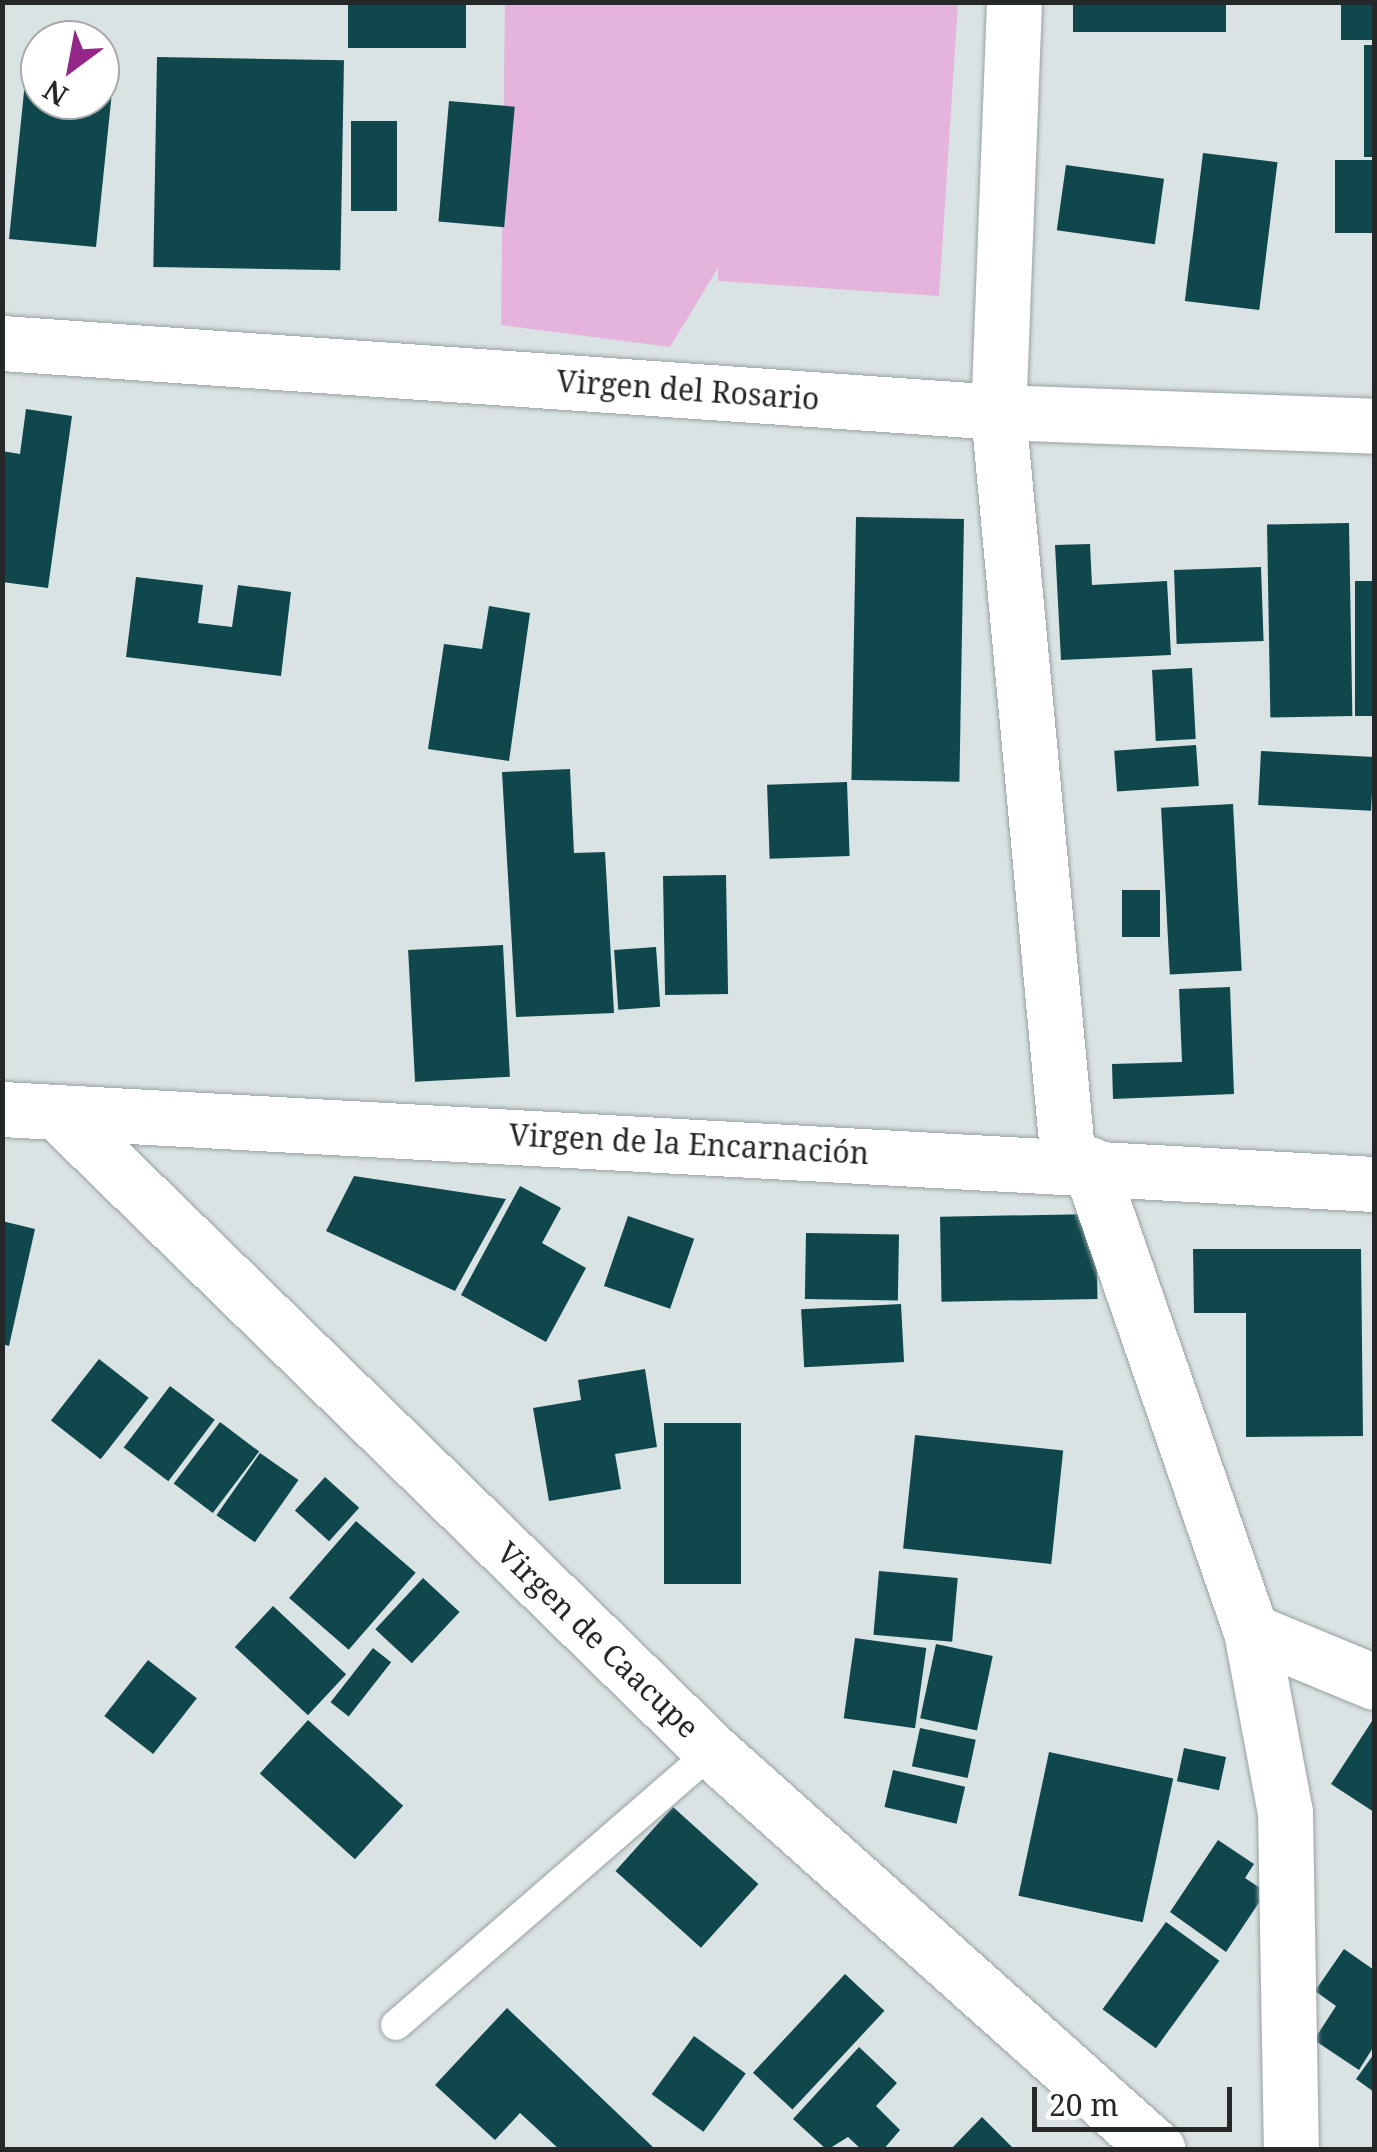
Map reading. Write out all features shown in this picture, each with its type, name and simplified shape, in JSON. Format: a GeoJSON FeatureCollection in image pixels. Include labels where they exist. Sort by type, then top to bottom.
{"type":"FeatureCollection","features":[{"type":"Feature","properties":{"kind":"street"},"geometry":{"type":"LineString","coordinates":[[1014,2],[998,412],[1079,1163],[1251,1631],[1285,1812],[1295,2050],[1291,2150]]}},
{"type":"Feature","properties":{"kind":"street","name":"Virgen del Rosario"},"geometry":{"type":"LineString","coordinates":[[2,343],[998,412],[1374,426]]}},
{"type":"Feature","properties":{"kind":"street","name":"Virgen de la Encarnación"},"geometry":{"type":"LineString","coordinates":[[2,1110],[1079,1163],[1374,1184]]}},
{"type":"Feature","properties":{"kind":"street","name":"Virgen de Caacupe"},"geometry":{"type":"LineString","coordinates":[[57,1112],[712,1751],[1158,2150]]}},
{"type":"Feature","properties":{"kind":"street"},"geometry":{"type":"LineString","coordinates":[[1251,1631],[1374,1682]]}},
{"type":"Feature","properties":{"kind":"lane"},"geometry":{"type":"LineString","coordinates":[[396,2025],[712,1751]]}},
{"type":"Feature","properties":{"kind":"shaded area"},"geometry":{"type":"Polygon","coordinates":[[[505,3],[958,3],[939,296],[718,281],[718,268],[670,347],[501,325],[505,3]]]}},
{"type":"Feature","properties":{"kind":"building"},"geometry":{"type":"Polygon","coordinates":[[[348,2],[466,2],[466,48],[348,48],[348,2]]]}},
{"type":"Feature","properties":{"kind":"building"},"geometry":{"type":"Polygon","coordinates":[[[1073,2],[1226,2],[1226,32],[1073,32],[1073,2]]]}},
{"type":"Feature","properties":{"kind":"building"},"geometry":{"type":"Polygon","coordinates":[[[1341,2],[1374,2],[1374,40],[1341,40],[1341,2]]]}},
{"type":"Feature","properties":{"kind":"building"},"geometry":{"type":"Polygon","coordinates":[[[1364,45],[1374,45],[1374,157],[1364,157],[1364,45]]]}},
{"type":"Feature","properties":{"kind":"building"},"geometry":{"type":"Polygon","coordinates":[[[157,57],[344,60],[340,270],[153,267],[157,57]]]}},
{"type":"Feature","properties":{"kind":"building"},"geometry":{"type":"Polygon","coordinates":[[[449,101],[515,107],[504,227],[438,222],[449,101]]]}},
{"type":"Feature","properties":{"kind":"building"},"geometry":{"type":"Polygon","coordinates":[[[21,120],[109,120],[96,247],[9,239],[21,120]]]}},
{"type":"Feature","properties":{"kind":"building"},"geometry":{"type":"Polygon","coordinates":[[[351,121],[397,121],[397,211],[351,211],[351,121]]]}},
{"type":"Feature","properties":{"kind":"building"},"geometry":{"type":"Polygon","coordinates":[[[1203,153],[1277,162],[1259,310],[1185,301],[1203,153]]]}},
{"type":"Feature","properties":{"kind":"building"},"geometry":{"type":"Polygon","coordinates":[[[1335,160],[1374,160],[1374,233],[1335,233],[1335,160]]]}},
{"type":"Feature","properties":{"kind":"building"},"geometry":{"type":"Polygon","coordinates":[[[1066,165],[1164,179],[1155,244],[1057,230],[1066,165]]]}},
{"type":"Feature","properties":{"kind":"building"},"geometry":{"type":"Polygon","coordinates":[[[26,409],[72,416],[48,588],[2,582],[2,451],[20,454],[26,409]]]}},
{"type":"Feature","properties":{"kind":"building"},"geometry":{"type":"Polygon","coordinates":[[[856,517],[964,519],[959,782],[851,780],[856,517]]]}},
{"type":"Feature","properties":{"kind":"building"},"geometry":{"type":"Polygon","coordinates":[[[1349,523],[1352,716],[1270,717],[1267,524],[1349,523]]]}},
{"type":"Feature","properties":{"kind":"building"},"geometry":{"type":"Polygon","coordinates":[[[1090,544],[1092,585],[1167,581],[1171,655],[1061,660],[1055,545],[1090,544]]]}},
{"type":"Feature","properties":{"kind":"building"},"geometry":{"type":"Polygon","coordinates":[[[1261,567],[1264,641],[1177,644],[1174,570],[1261,567]]]}},
{"type":"Feature","properties":{"kind":"building"},"geometry":{"type":"Polygon","coordinates":[[[136,577],[203,585],[198,623],[232,627],[238,585],[291,592],[281,676],[126,657],[136,577]]]}},
{"type":"Feature","properties":{"kind":"building"},"geometry":{"type":"Polygon","coordinates":[[[1355,581],[1374,581],[1374,716],[1355,716],[1355,581]]]}},
{"type":"Feature","properties":{"kind":"building"},"geometry":{"type":"Polygon","coordinates":[[[489,606],[530,613],[509,761],[428,749],[444,644],[482,649],[489,606]]]}},
{"type":"Feature","properties":{"kind":"building"},"geometry":{"type":"Polygon","coordinates":[[[1192,668],[1196,739],[1156,741],[1152,670],[1192,668]]]}},
{"type":"Feature","properties":{"kind":"building"},"geometry":{"type":"Polygon","coordinates":[[[1196,745],[1199,786],[1117,792],[1114,751],[1196,745]]]}},
{"type":"Feature","properties":{"kind":"building"},"geometry":{"type":"Polygon","coordinates":[[[1261,751],[1374,757],[1371,811],[1258,805],[1261,751]]]}},
{"type":"Feature","properties":{"kind":"building"},"geometry":{"type":"Polygon","coordinates":[[[570,769],[574,853],[605,852],[614,1013],[516,1017],[502,772],[570,769]]]}},
{"type":"Feature","properties":{"kind":"building"},"geometry":{"type":"Polygon","coordinates":[[[847,782],[850,856],[770,859],[767,785],[847,782]]]}},
{"type":"Feature","properties":{"kind":"building"},"geometry":{"type":"Polygon","coordinates":[[[1233,804],[1242,971],[1170,975],[1161,808],[1233,804]]]}},
{"type":"Feature","properties":{"kind":"building"},"geometry":{"type":"Polygon","coordinates":[[[726,875],[728,994],[665,995],[663,876],[726,875]]]}},
{"type":"Feature","properties":{"kind":"building"},"geometry":{"type":"Polygon","coordinates":[[[1122,890],[1160,890],[1160,937],[1122,937],[1122,890]]]}},
{"type":"Feature","properties":{"kind":"building"},"geometry":{"type":"Polygon","coordinates":[[[503,945],[510,1077],[415,1082],[408,950],[503,945]]]}},
{"type":"Feature","properties":{"kind":"building"},"geometry":{"type":"Polygon","coordinates":[[[656,947],[660,1007],[618,1010],[614,950],[656,947]]]}},
{"type":"Feature","properties":{"kind":"building"},"geometry":{"type":"Polygon","coordinates":[[[1230,987],[1234,1094],[1113,1099],[1112,1064],[1182,1062],[1179,989],[1230,987]]]}},
{"type":"Feature","properties":{"kind":"building"},"geometry":{"type":"Polygon","coordinates":[[[354,1176],[506,1199],[455,1291],[326,1231],[354,1176]]]}},
{"type":"Feature","properties":{"kind":"building"},"geometry":{"type":"Polygon","coordinates":[[[520,1186],[561,1208],[542,1243],[586,1268],[546,1342],[461,1295],[520,1186]]]}},
{"type":"Feature","properties":{"kind":"building"},"geometry":{"type":"Polygon","coordinates":[[[1096,1214],[1097,1299],[942,1302],[940,1217],[1096,1214]]]}},
{"type":"Feature","properties":{"kind":"building"},"geometry":{"type":"Polygon","coordinates":[[[628,1216],[694,1239],[670,1309],[604,1286],[628,1216]]]}},
{"type":"Feature","properties":{"kind":"building"},"geometry":{"type":"Polygon","coordinates":[[[2,1221],[35,1229],[9,1346],[2,1344],[2,1221]]]}},
{"type":"Feature","properties":{"kind":"building"},"geometry":{"type":"Polygon","coordinates":[[[806,1233],[899,1235],[898,1301],[805,1299],[806,1233]]]}},
{"type":"Feature","properties":{"kind":"building"},"geometry":{"type":"Polygon","coordinates":[[[1193,1249],[1361,1249],[1363,1436],[1246,1437],[1246,1313],[1194,1313],[1193,1249]]]}},
{"type":"Feature","properties":{"kind":"building"},"geometry":{"type":"Polygon","coordinates":[[[901,1304],[904,1362],[804,1367],[801,1309],[901,1304]]]}},
{"type":"Feature","properties":{"kind":"building"},"geometry":{"type":"Polygon","coordinates":[[[99,1359],[149,1398],[101,1459],[51,1420],[99,1359]]]}},
{"type":"Feature","properties":{"kind":"building"},"geometry":{"type":"Polygon","coordinates":[[[645,1369],[657,1447],[615,1454],[621,1489],[549,1501],[533,1408],[581,1400],[578,1380],[645,1369]]]}},
{"type":"Feature","properties":{"kind":"building"},"geometry":{"type":"Polygon","coordinates":[[[170,1386],[215,1420],[168,1481],[124,1447],[170,1386]]]}},
{"type":"Feature","properties":{"kind":"building"},"geometry":{"type":"Polygon","coordinates":[[[220,1422],[259,1451],[213,1513],[174,1483],[220,1422]]]}},
{"type":"Feature","properties":{"kind":"building"},"geometry":{"type":"Polygon","coordinates":[[[664,1423],[741,1423],[741,1584],[664,1584],[664,1423]]]}},
{"type":"Feature","properties":{"kind":"building"},"geometry":{"type":"Polygon","coordinates":[[[915,1435],[1063,1451],[1051,1564],[903,1548],[915,1435]]]}},
{"type":"Feature","properties":{"kind":"building"},"geometry":{"type":"Polygon","coordinates":[[[260,1453],[299,1480],[255,1542],[216,1515],[260,1453]]]}},
{"type":"Feature","properties":{"kind":"building"},"geometry":{"type":"Polygon","coordinates":[[[325,1477],[359,1508],[329,1541],[295,1510],[325,1477]]]}},
{"type":"Feature","properties":{"kind":"building"},"geometry":{"type":"Polygon","coordinates":[[[356,1521],[416,1573],[349,1650],[289,1598],[356,1521]]]}},
{"type":"Feature","properties":{"kind":"building"},"geometry":{"type":"Polygon","coordinates":[[[879,1571],[958,1578],[952,1642],[873,1635],[879,1571]]]}},
{"type":"Feature","properties":{"kind":"building"},"geometry":{"type":"Polygon","coordinates":[[[423,1578],[460,1612],[412,1663],[375,1629],[423,1578]]]}},
{"type":"Feature","properties":{"kind":"building"},"geometry":{"type":"Polygon","coordinates":[[[273,1606],[346,1674],[308,1715],[235,1647],[273,1606]]]}},
{"type":"Feature","properties":{"kind":"building"},"geometry":{"type":"Polygon","coordinates":[[[855,1638],[926,1648],[915,1728],[844,1718],[855,1638]]]}},
{"type":"Feature","properties":{"kind":"building"},"geometry":{"type":"Polygon","coordinates":[[[936,1644],[993,1656],[977,1730],[920,1718],[936,1644]]]}},
{"type":"Feature","properties":{"kind":"building"},"geometry":{"type":"Polygon","coordinates":[[[373,1648],[391,1662],[349,1717],[331,1702],[373,1648]]]}},
{"type":"Feature","properties":{"kind":"building"},"geometry":{"type":"Polygon","coordinates":[[[148,1660],[197,1698],[153,1754],[104,1716],[148,1660]]]}},
{"type":"Feature","properties":{"kind":"building"},"geometry":{"type":"Polygon","coordinates":[[[1374,1718],[1374,1812],[1331,1784],[1374,1718]]]}},
{"type":"Feature","properties":{"kind":"building"},"geometry":{"type":"Polygon","coordinates":[[[308,1720],[403,1806],[355,1859],[260,1774],[308,1720]]]}},
{"type":"Feature","properties":{"kind":"building"},"geometry":{"type":"Polygon","coordinates":[[[920,1728],[976,1740],[968,1778],[912,1766],[920,1728]]]}},
{"type":"Feature","properties":{"kind":"building"},"geometry":{"type":"Polygon","coordinates":[[[1184,1748],[1226,1757],[1219,1790],[1177,1781],[1184,1748]]]}},
{"type":"Feature","properties":{"kind":"building"},"geometry":{"type":"Polygon","coordinates":[[[1049,1752],[1173,1778],[1143,1922],[1018,1896],[1049,1752]]]}},
{"type":"Feature","properties":{"kind":"building"},"geometry":{"type":"Polygon","coordinates":[[[893,1770],[965,1787],[957,1824],[884,1807],[893,1770]]]}},
{"type":"Feature","properties":{"kind":"building"},"geometry":{"type":"Polygon","coordinates":[[[673,1807],[758,1884],[701,1948],[615,1871],[673,1807]]]}},
{"type":"Feature","properties":{"kind":"building"},"geometry":{"type":"Polygon","coordinates":[[[1218,1840],[1254,1864],[1245,1878],[1266,1892],[1226,1952],[1170,1912],[1218,1840]]]}},
{"type":"Feature","properties":{"kind":"building"},"geometry":{"type":"Polygon","coordinates":[[[1166,1922],[1219,1961],[1156,2048],[1103,2009],[1166,1922]]]}},
{"type":"Feature","properties":{"kind":"building"},"geometry":{"type":"Polygon","coordinates":[[[1344,1949],[1374,1970],[1374,2046],[1359,2070],[1314,2040],[1336,2006],[1315,1991],[1344,1949]]]}},
{"type":"Feature","properties":{"kind":"building"},"geometry":{"type":"Polygon","coordinates":[[[845,1974],[884,2011],[792,2110],[753,2073],[845,1974]]]}},
{"type":"Feature","properties":{"kind":"building"},"geometry":{"type":"Polygon","coordinates":[[[507,2008],[656,2150],[560,2150],[520,2113],[495,2140],[435,2085],[507,2008]]]}},
{"type":"Feature","properties":{"kind":"building"},"geometry":{"type":"Polygon","coordinates":[[[694,2036],[746,2074],[703,2132],[652,2094],[694,2036]]]}},
{"type":"Feature","properties":{"kind":"building"},"geometry":{"type":"Polygon","coordinates":[[[859,2047],[897,2083],[876,2106],[900,2130],[883,2150],[862,2150],[848,2137],[827,2150],[793,2119],[859,2047]]]}},
{"type":"Feature","properties":{"kind":"building"},"geometry":{"type":"Polygon","coordinates":[[[1374,2054],[1374,2092],[1356,2079],[1374,2054]]]}},
{"type":"Feature","properties":{"kind":"building"},"geometry":{"type":"Polygon","coordinates":[[[982,2117],[1015,2150],[950,2150],[982,2117]]]}}]}
